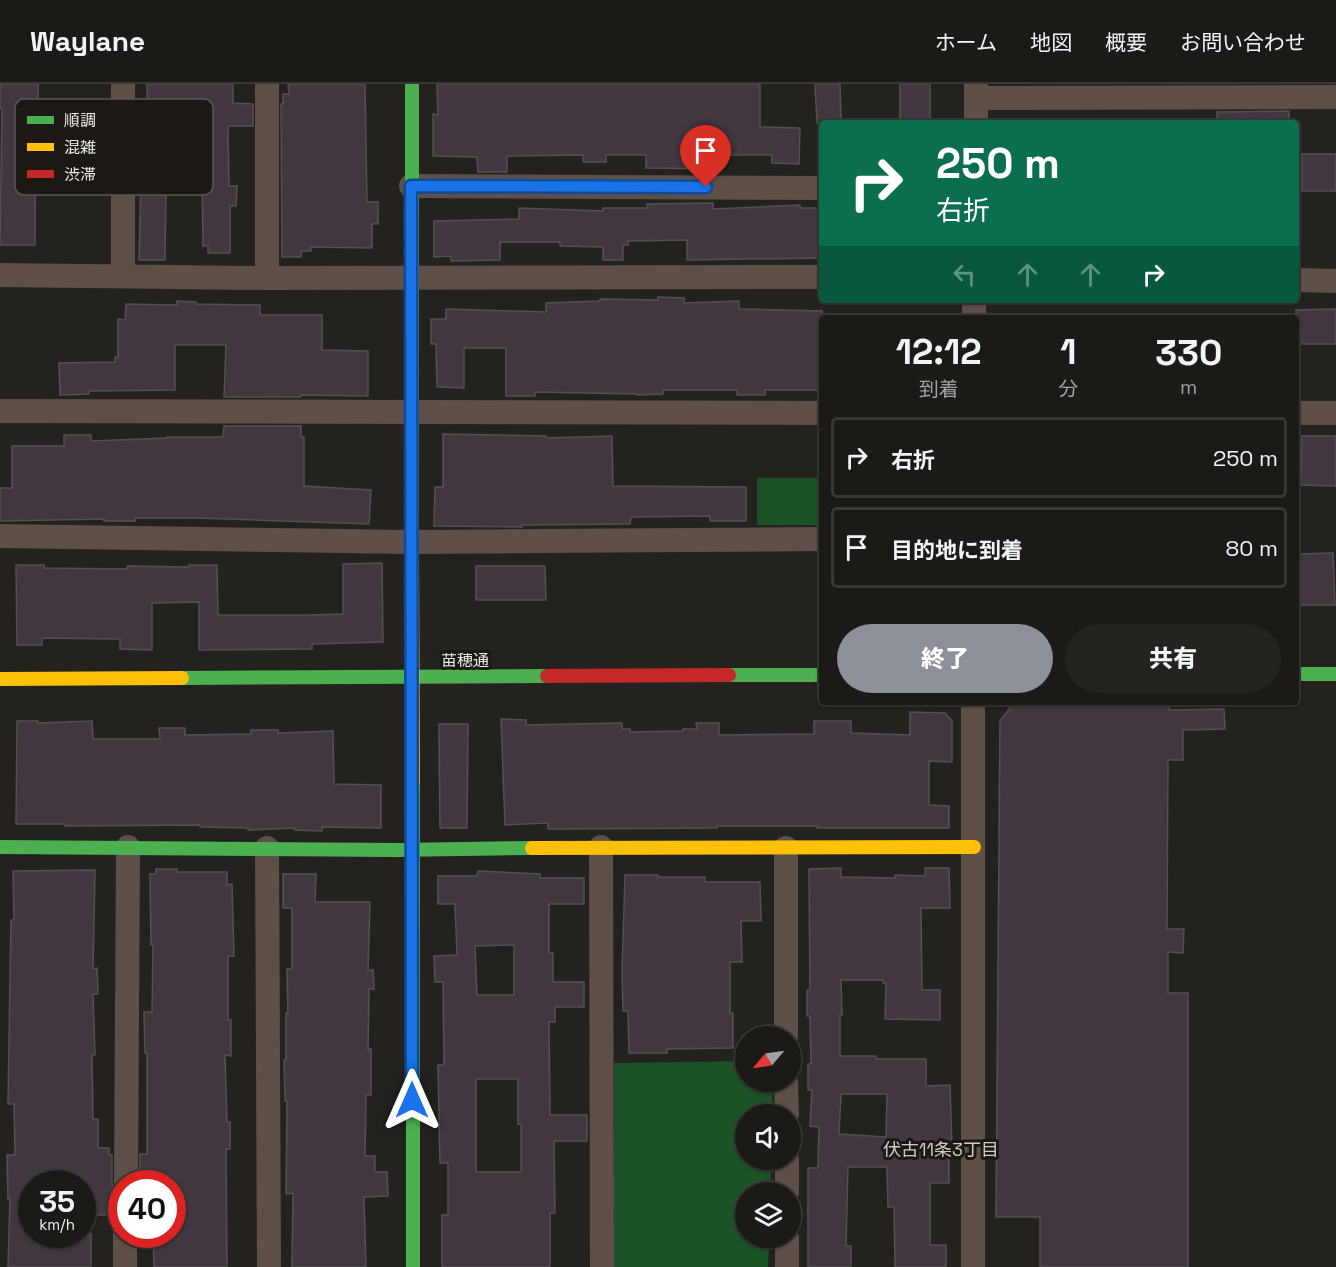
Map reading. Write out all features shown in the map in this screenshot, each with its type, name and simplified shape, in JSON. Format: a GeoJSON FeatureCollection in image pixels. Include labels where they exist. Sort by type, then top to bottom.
{"type":"FeatureCollection","features":[{"type":"Feature","properties":{"kind":"street"},"geometry":{"type":"LineString","coordinates":[[267,84],[267,278]]}},
{"type":"Feature","properties":{"kind":"street"},"geometry":{"type":"LineString","coordinates":[[412,84],[413,1267]]}},
{"type":"Feature","properties":{"kind":"street"},"geometry":{"type":"LineString","coordinates":[[976,120],[976,91],[1336,97]]}},
{"type":"Feature","properties":{"kind":"street"},"geometry":{"type":"LineString","coordinates":[[411,186],[819,188]]}},
{"type":"Feature","properties":{"kind":"street"},"geometry":{"type":"LineString","coordinates":[[123,195],[123,276]]}},
{"type":"Feature","properties":{"kind":"street"},"geometry":{"type":"LineString","coordinates":[[0,275],[267,278],[819,277]]}},
{"type":"Feature","properties":{"kind":"street"},"geometry":{"type":"LineString","coordinates":[[1299,280],[1336,280]]}},
{"type":"Feature","properties":{"kind":"street"},"geometry":{"type":"LineString","coordinates":[[0,411],[819,413]]}},
{"type":"Feature","properties":{"kind":"street"},"geometry":{"type":"LineString","coordinates":[[1299,413],[1336,413]]}},
{"type":"Feature","properties":{"kind":"street"},"geometry":{"type":"LineString","coordinates":[[0,536],[412,542],[819,539]]}},
{"type":"Feature","properties":{"kind":"street"},"geometry":{"type":"LineString","coordinates":[[1299,674],[1336,674]]}},
{"type":"Feature","properties":{"kind":"street","name":"苗穂通"},"geometry":{"type":"LineString","coordinates":[[0,679],[819,675]]}},
{"type":"Feature","properties":{"kind":"street"},"geometry":{"type":"LineString","coordinates":[[973,705],[973,1267]]}},
{"type":"Feature","properties":{"kind":"street"},"geometry":{"type":"LineString","coordinates":[[0,847],[412,849],[974,847]]}},
{"type":"Feature","properties":{"kind":"street"},"geometry":{"type":"LineString","coordinates":[[126,1170],[128,847]]}},
{"type":"Feature","properties":{"kind":"street"},"geometry":{"type":"LineString","coordinates":[[601,847],[602,1267]]}},
{"type":"Feature","properties":{"kind":"street"},"geometry":{"type":"LineString","coordinates":[[267,848],[269,1267]]}},
{"type":"Feature","properties":{"kind":"street"},"geometry":{"type":"LineString","coordinates":[[786,848],[786,1026]]}},
{"type":"Feature","properties":{"kind":"street"},"geometry":{"type":"LineString","coordinates":[[125,1248],[125,1267]]}},
{"type":"Feature","properties":{"kind":"street"},"geometry":{"type":"LineString","coordinates":[[787,1248],[787,1267]]}},
{"type":"Feature","properties":{"kind":"green space"},"geometry":{"type":"Polygon","coordinates":[[[757,478],[819,478],[819,525],[757,525],[757,478]]]}},
{"type":"Feature","properties":{"kind":"green space"},"geometry":{"type":"Polygon","coordinates":[[[735,1061],[735,1092],[773,1092],[772,1104],[735,1104],[735,1170],[771,1170],[770,1182],[735,1182],[735,1248],[769,1248],[768,1267],[614,1267],[614,1063],[735,1061]]]}},
{"type":"Feature","properties":{"kind":"building"},"geometry":{"type":"Polygon","coordinates":[[[0,84],[38,84],[38,99],[15,99],[15,195],[35,195],[35,245],[0,245],[2,109],[0,109],[0,84]]]}},
{"type":"Feature","properties":{"kind":"building"},"geometry":{"type":"Polygon","coordinates":[[[147,84],[233,84],[233,103],[253,104],[253,126],[228,126],[229,186],[237,186],[236,206],[230,206],[230,253],[208,253],[208,246],[203,246],[202,195],[213,195],[213,99],[147,99],[147,84]]]}},
{"type":"Feature","properties":{"kind":"building"},"geometry":{"type":"Polygon","coordinates":[[[288,84],[365,84],[367,202],[378,202],[378,224],[372,224],[372,248],[311,247],[311,251],[301,251],[301,257],[282,257],[281,104],[283,104],[283,94],[289,94],[288,84]]]}},
{"type":"Feature","properties":{"kind":"building"},"geometry":{"type":"Polygon","coordinates":[[[437,84],[760,84],[760,127],[800,128],[799,164],[772,163],[772,155],[718,155],[718,169],[646,168],[646,155],[606,155],[606,162],[583,162],[583,155],[507,156],[507,172],[478,172],[477,157],[433,156],[433,114],[438,115],[437,84]]]}},
{"type":"Feature","properties":{"kind":"building"},"geometry":{"type":"Polygon","coordinates":[[[815,84],[840,84],[841,120],[819,120],[817,123],[815,84]]]}},
{"type":"Feature","properties":{"kind":"building"},"geometry":{"type":"Polygon","coordinates":[[[900,84],[930,84],[930,120],[900,120],[900,84]]]}},
{"type":"Feature","properties":{"kind":"building"},"geometry":{"type":"Polygon","coordinates":[[[1289,111],[1289,120],[1217,120],[1217,112],[1289,111]]]}},
{"type":"Feature","properties":{"kind":"building"},"geometry":{"type":"Polygon","coordinates":[[[1302,154],[1336,154],[1336,191],[1302,191],[1302,154]]]}},
{"type":"Feature","properties":{"kind":"building"},"geometry":{"type":"Polygon","coordinates":[[[141,195],[166,195],[165,260],[139,260],[141,195]]]}},
{"type":"Feature","properties":{"kind":"building"},"geometry":{"type":"Polygon","coordinates":[[[713,203],[713,209],[800,205],[800,208],[819,208],[819,258],[687,260],[687,240],[628,241],[628,245],[623,245],[623,260],[603,260],[603,247],[560,246],[560,242],[500,242],[500,260],[451,261],[451,256],[434,257],[434,221],[519,219],[519,208],[603,211],[603,208],[648,208],[647,204],[713,203]]]}},
{"type":"Feature","properties":{"kind":"building"},"geometry":{"type":"Polygon","coordinates":[[[658,297],[684,298],[684,303],[739,301],[739,309],[822,311],[822,315],[819,315],[819,390],[765,390],[765,395],[737,395],[737,390],[663,390],[663,394],[637,395],[535,392],[535,396],[506,396],[506,348],[464,348],[464,388],[437,387],[436,344],[431,344],[431,319],[446,319],[446,309],[546,312],[546,303],[600,301],[600,299],[658,300],[658,297]]]}},
{"type":"Feature","properties":{"kind":"building"},"geometry":{"type":"Polygon","coordinates":[[[177,301],[196,302],[196,304],[260,305],[260,315],[322,315],[322,350],[368,351],[368,396],[224,397],[226,345],[175,345],[175,390],[89,391],[89,394],[60,395],[59,363],[115,362],[115,357],[118,357],[118,319],[125,320],[126,304],[177,305],[177,301]]]}},
{"type":"Feature","properties":{"kind":"building"},"geometry":{"type":"Polygon","coordinates":[[[1336,309],[1336,344],[1299,344],[1299,315],[1296,315],[1296,310],[1336,309]]]}},
{"type":"Feature","properties":{"kind":"building"},"geometry":{"type":"Polygon","coordinates":[[[224,426],[301,426],[301,437],[304,437],[304,486],[371,490],[369,524],[198,518],[135,518],[135,521],[104,521],[104,519],[0,521],[0,488],[12,488],[12,446],[64,446],[64,435],[91,435],[91,441],[223,437],[224,426]]]}},
{"type":"Feature","properties":{"kind":"building"},"geometry":{"type":"Polygon","coordinates":[[[443,434],[546,436],[546,438],[612,436],[613,486],[746,487],[746,521],[710,521],[710,516],[631,517],[630,524],[522,525],[522,527],[434,526],[435,487],[443,487],[443,434]]]}},
{"type":"Feature","properties":{"kind":"building"},"geometry":{"type":"Polygon","coordinates":[[[1302,436],[1336,436],[1336,486],[1301,485],[1302,436]]]}},
{"type":"Feature","properties":{"kind":"building"},"geometry":{"type":"Polygon","coordinates":[[[1333,553],[1335,605],[1300,605],[1299,554],[1333,553]]]}},
{"type":"Feature","properties":{"kind":"building"},"geometry":{"type":"Polygon","coordinates":[[[382,563],[383,642],[312,644],[312,649],[199,650],[199,602],[152,603],[152,650],[120,649],[120,639],[42,638],[42,645],[17,645],[16,565],[44,565],[44,568],[127,569],[127,566],[217,565],[218,615],[309,615],[343,614],[343,564],[382,563]]]}},
{"type":"Feature","properties":{"kind":"building"},"geometry":{"type":"Polygon","coordinates":[[[476,566],[545,566],[546,600],[476,600],[476,566]]]}},
{"type":"Feature","properties":{"kind":"building"},"geometry":{"type":"Polygon","coordinates":[[[1012,705],[1169,706],[1169,710],[1224,709],[1225,729],[1183,730],[1183,760],[1168,760],[1167,929],[1184,929],[1183,953],[1168,952],[1168,993],[1188,993],[1188,1267],[1040,1267],[1040,1217],[996,1217],[1000,721],[1012,705]]]}},
{"type":"Feature","properties":{"kind":"building"},"geometry":{"type":"Polygon","coordinates":[[[910,712],[945,713],[952,721],[952,762],[929,761],[929,805],[949,806],[949,828],[717,826],[717,828],[548,829],[548,823],[505,825],[501,719],[526,720],[526,725],[622,723],[622,729],[630,729],[630,732],[683,731],[683,729],[697,729],[696,723],[719,723],[719,735],[814,734],[814,721],[851,721],[851,733],[910,735],[910,712]]]}},
{"type":"Feature","properties":{"kind":"building"},"geometry":{"type":"Polygon","coordinates":[[[17,721],[38,721],[38,723],[92,721],[93,739],[160,739],[159,728],[185,728],[185,735],[251,734],[251,730],[278,730],[278,733],[333,731],[334,784],[381,785],[381,828],[322,827],[322,831],[295,830],[295,828],[248,830],[248,828],[200,827],[200,825],[16,824],[17,721]]]}},
{"type":"Feature","properties":{"kind":"building"},"geometry":{"type":"Polygon","coordinates":[[[439,724],[468,724],[467,828],[440,828],[439,724]]]}},
{"type":"Feature","properties":{"kind":"building"},"geometry":{"type":"Polygon","coordinates":[[[841,868],[841,877],[895,878],[895,875],[925,876],[925,868],[949,868],[950,908],[921,908],[922,990],[940,990],[940,1020],[885,1019],[886,983],[883,983],[883,980],[841,980],[842,1015],[840,1015],[840,1056],[926,1059],[926,1086],[950,1085],[952,1147],[949,1147],[949,1183],[930,1183],[930,1245],[946,1245],[946,1267],[895,1267],[894,1207],[888,1207],[887,1167],[848,1167],[846,1246],[851,1246],[851,1267],[808,1267],[808,1168],[818,1168],[819,1127],[810,1126],[812,1090],[808,1090],[808,1064],[811,1064],[810,1016],[807,1016],[807,990],[810,990],[809,869],[841,868]],[[841,1094],[839,1134],[886,1137],[887,1094],[841,1094]]]}},
{"type":"Feature","properties":{"kind":"building"},"geometry":{"type":"Polygon","coordinates":[[[156,869],[177,869],[177,872],[227,872],[227,885],[232,884],[234,956],[228,956],[228,1020],[231,1020],[231,1056],[225,1055],[227,1122],[230,1122],[230,1149],[226,1149],[227,1267],[154,1267],[153,1248],[186,1248],[186,1170],[140,1170],[140,1154],[147,1154],[147,1053],[145,1053],[144,1012],[152,1012],[153,945],[151,945],[150,874],[156,874],[156,869]]]}},
{"type":"Feature","properties":{"kind":"building"},"geometry":{"type":"Polygon","coordinates":[[[95,870],[93,969],[97,968],[98,994],[93,994],[95,1055],[92,1055],[93,1119],[98,1119],[98,1148],[109,1148],[109,1155],[112,1155],[112,1170],[108,1170],[108,1215],[96,1215],[96,1170],[18,1170],[18,1248],[91,1248],[91,1267],[8,1267],[10,1199],[8,1199],[7,1155],[15,1155],[14,1104],[8,1104],[11,920],[14,920],[13,871],[95,870]]]}},
{"type":"Feature","properties":{"kind":"building"},"geometry":{"type":"Polygon","coordinates":[[[478,871],[540,874],[540,878],[584,878],[584,904],[549,904],[549,953],[553,953],[553,982],[584,982],[584,1007],[555,1007],[555,1022],[549,1022],[550,1115],[587,1115],[587,1141],[554,1141],[555,1213],[550,1213],[550,1267],[442,1267],[442,1215],[448,1215],[448,1163],[440,1163],[438,1065],[444,1065],[443,982],[435,982],[434,956],[457,955],[455,904],[438,904],[438,876],[477,876],[478,871]],[[514,945],[475,946],[477,995],[514,995],[514,945]],[[476,1079],[476,1172],[521,1172],[518,1079],[476,1079]]]}},
{"type":"Feature","properties":{"kind":"building"},"geometry":{"type":"Polygon","coordinates":[[[283,874],[316,874],[315,902],[370,902],[368,970],[373,970],[374,989],[369,989],[368,1049],[371,1049],[371,1095],[366,1095],[365,1156],[375,1156],[375,1172],[387,1172],[388,1196],[364,1197],[366,1267],[292,1267],[293,1193],[286,1194],[287,1101],[285,1101],[284,1060],[286,1060],[286,1013],[288,1013],[287,969],[292,969],[292,908],[283,908],[283,874]]]}},
{"type":"Feature","properties":{"kind":"building"},"geometry":{"type":"Polygon","coordinates":[[[625,875],[705,877],[705,882],[760,882],[761,921],[741,921],[742,962],[730,962],[733,1048],[667,1049],[667,1053],[629,1053],[628,1011],[623,1011],[622,972],[625,875]]]}},
{"type":"Feature","properties":{"kind":"traffic: fast"},"geometry":{"type":"LineString","coordinates":[[412,84],[412,558]]}},
{"type":"Feature","properties":{"kind":"traffic: fast"},"geometry":{"type":"LineString","coordinates":[[1299,674],[1336,674]]}},
{"type":"Feature","properties":{"kind":"traffic: fast"},"geometry":{"type":"LineString","coordinates":[[729,675],[819,675]]}},
{"type":"Feature","properties":{"kind":"traffic: fast"},"geometry":{"type":"LineString","coordinates":[[182,678],[547,676]]}},
{"type":"Feature","properties":{"kind":"traffic: fast"},"geometry":{"type":"LineString","coordinates":[[413,782],[413,1267]]}},
{"type":"Feature","properties":{"kind":"traffic: fast"},"geometry":{"type":"LineString","coordinates":[[0,847],[397,850],[532,848]]}},
{"type":"Feature","properties":{"kind":"traffic: slow"},"geometry":{"type":"LineString","coordinates":[[412,558],[413,782]]}},
{"type":"Feature","properties":{"kind":"traffic: slow"},"geometry":{"type":"LineString","coordinates":[[0,679],[182,678]]}},
{"type":"Feature","properties":{"kind":"traffic: slow"},"geometry":{"type":"LineString","coordinates":[[532,848],[974,847]]}},
{"type":"Feature","properties":{"kind":"traffic: jam"},"geometry":{"type":"LineString","coordinates":[[547,676],[729,675]]}},
{"type":"Feature","properties":{"kind":"district","name":"伏古11条3丁目"},"geometry":{"type":"Point","coordinates":[941,1149]}},
{"type":"Feature","properties":{"kind":"route"},"geometry":{"type":"LineString","coordinates":[[412,1100],[411,186],[706,187]]}}]}
